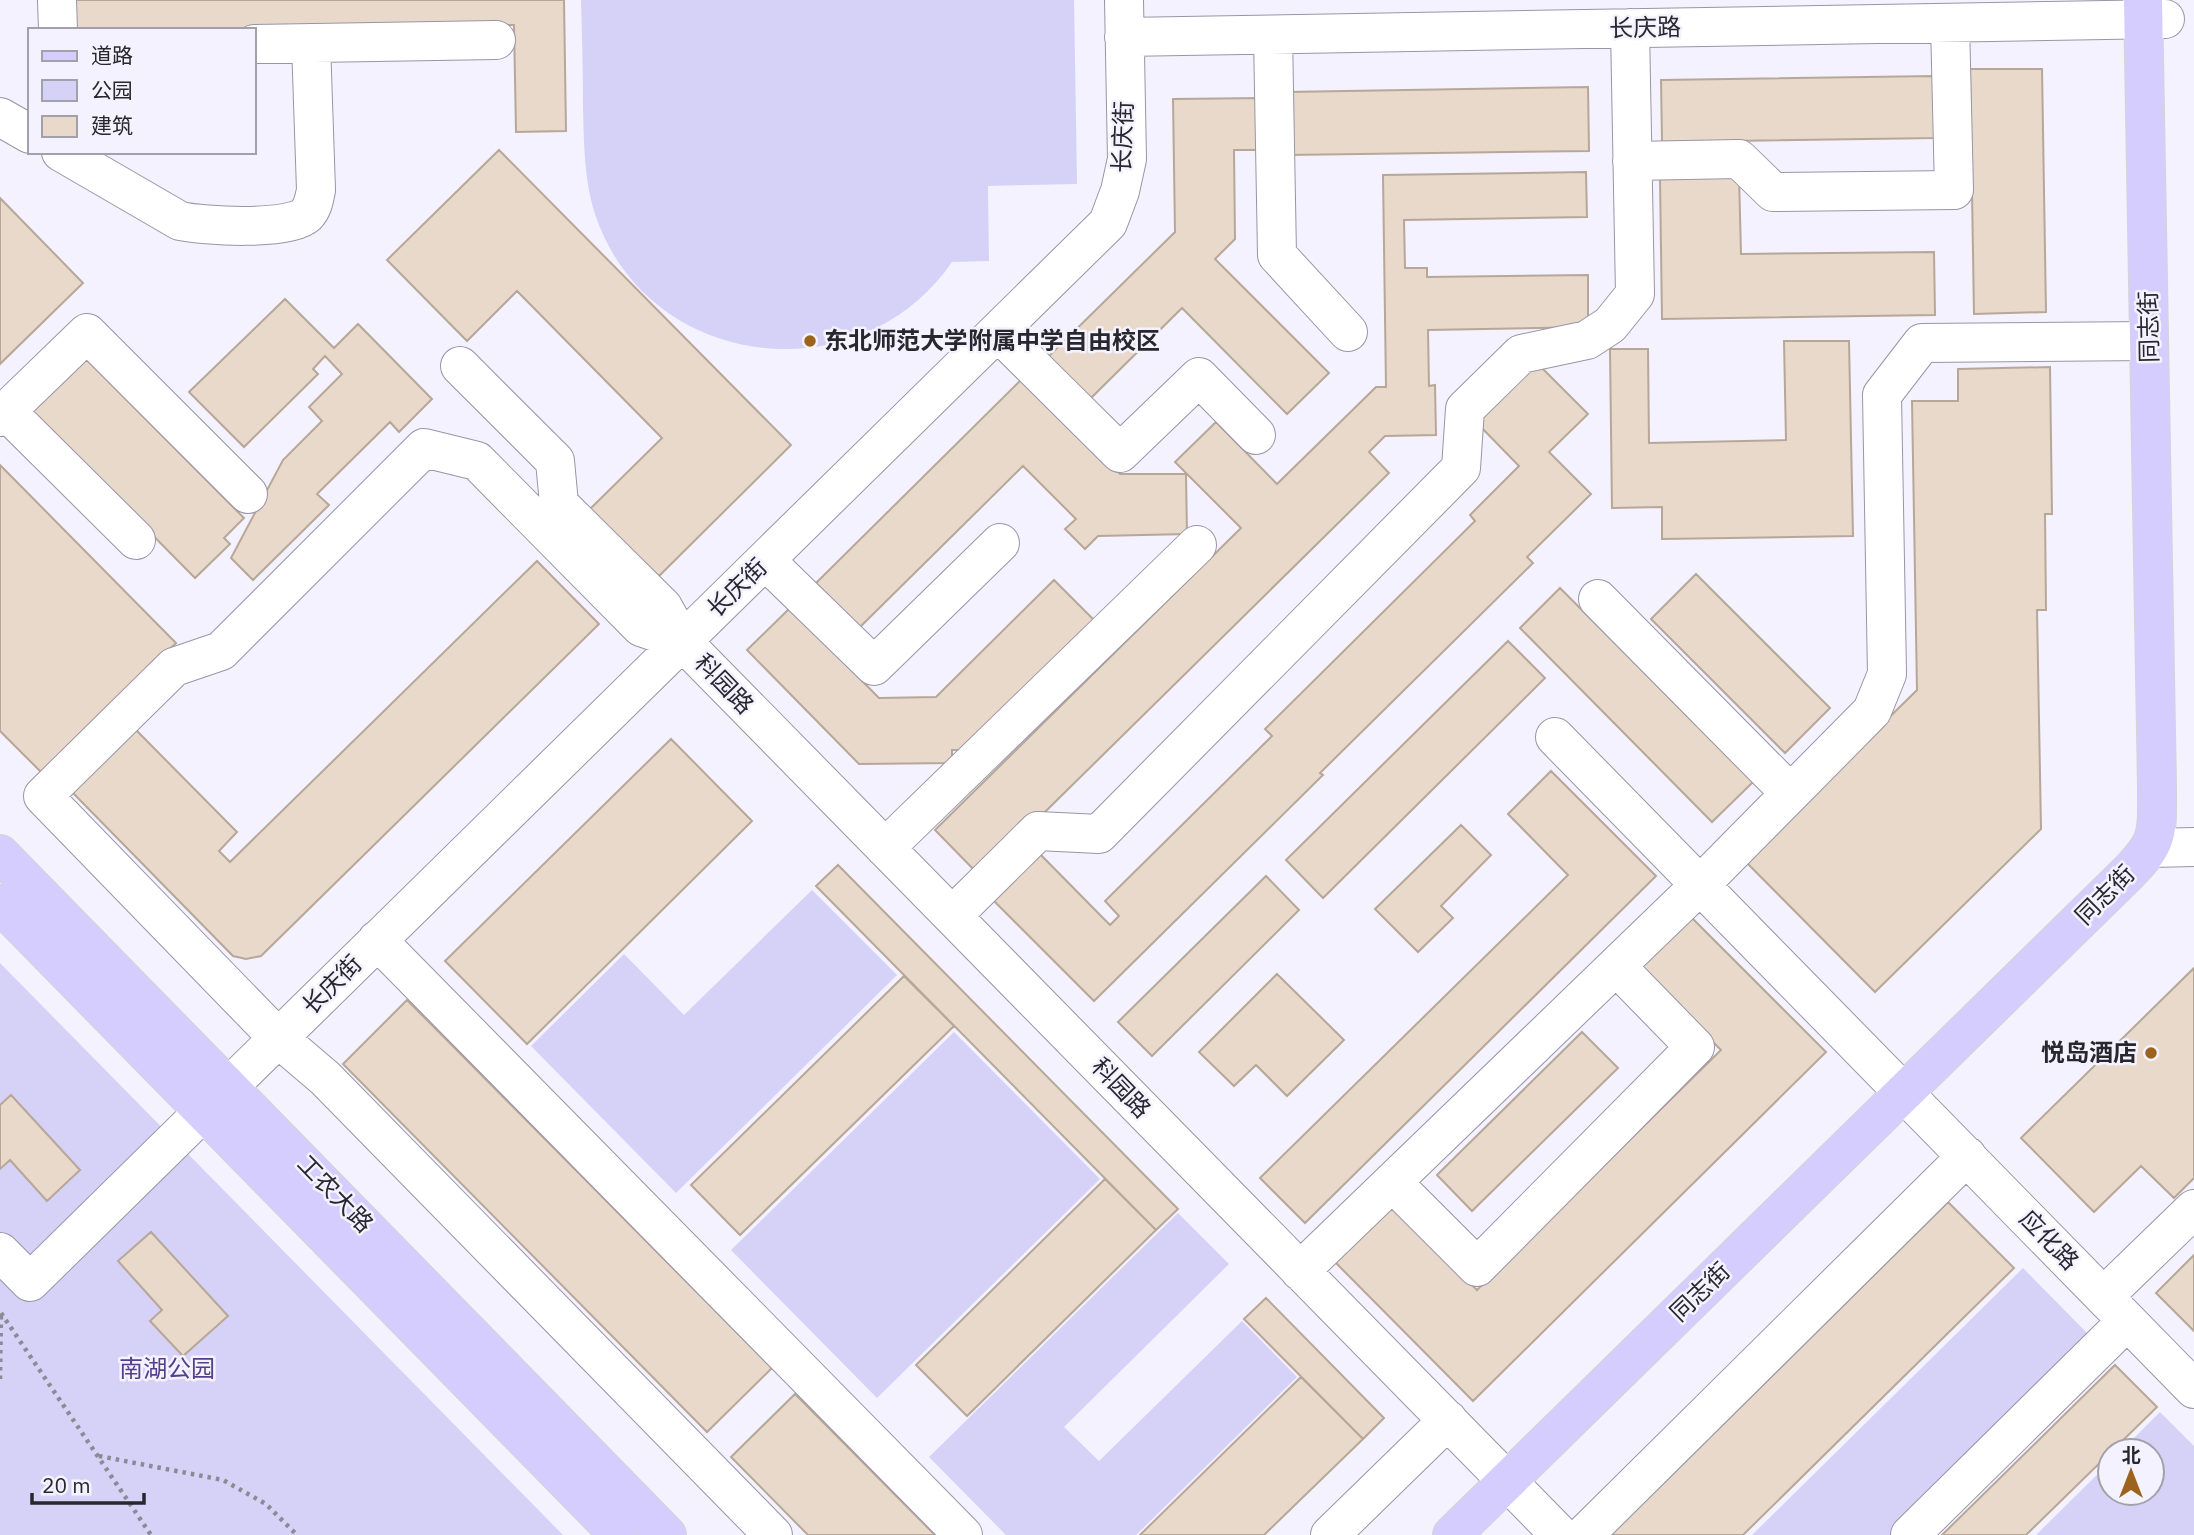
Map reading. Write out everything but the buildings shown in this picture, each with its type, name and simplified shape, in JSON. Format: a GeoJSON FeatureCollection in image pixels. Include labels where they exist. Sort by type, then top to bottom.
{"type":"FeatureCollection","features":[{"type":"Feature","properties":{"kind":"main road","name":"同志街"},"geometry":{"type":"LineString","coordinates":[[2154,10],[2149,341],[2156,834],[2173,847]]}},
{"type":"Feature","properties":{"kind":"main road","name":"同志街"},"geometry":{"type":"LineString","coordinates":[[1452,1535],[1515,1489],[1912,1100],[2144,888],[2160,870],[2173,847],[2180,820],[2180,786],[2154,10]]}},
{"type":"Feature","properties":{"kind":"main road","name":"工农大路"},"geometry":{"type":"LineString","coordinates":[[0,854],[217,1098],[619,1535]]}},
{"type":"Feature","properties":{"kind":"main road","name":"工农大路"},"geometry":{"type":"LineString","coordinates":[[0,904],[217,1098],[667,1535]]}},
{"type":"Feature","properties":{"kind":"main road","name":"同志街"},"geometry":{"type":"LineString","coordinates":[[1484,1535],[1515,1489]]}},
{"type":"Feature","properties":{"kind":"street"},"geometry":{"type":"LineString","coordinates":[[57,0],[58,28]]}},
{"type":"Feature","properties":{"kind":"street","name":"长庆路"},"geometry":{"type":"LineString","coordinates":[[1124,19],[1273,35],[1648,19],[1950,23],[2154,10]]}},
{"type":"Feature","properties":{"kind":"street","name":"长庆街"},"geometry":{"type":"LineString","coordinates":[[0,1252],[30,1282],[1108,223],[1120,191],[1127,159],[1124,19]]}},
{"type":"Feature","properties":{"kind":"street"},"geometry":{"type":"LineString","coordinates":[[952,916],[1038,831],[1099,834],[1461,468],[1465,410],[1521,354],[1587,340],[1611,325],[1635,295],[1632,161],[1648,19]]}},
{"type":"Feature","properties":{"kind":"street"},"geometry":{"type":"LineString","coordinates":[[1632,161],[1739,159],[1773,192],[1954,190],[1950,23]]}},
{"type":"Feature","properties":{"kind":"street"},"geometry":{"type":"LineString","coordinates":[[1273,35],[1277,256],[1348,332]]}},
{"type":"Feature","properties":{"kind":"street"},"geometry":{"type":"LineString","coordinates":[[256,44],[496,40]]}},
{"type":"Feature","properties":{"kind":"street"},"geometry":{"type":"LineString","coordinates":[[64,154],[180,221],[201,226],[286,224],[304,217],[313,206],[316,190],[311,43]]}},
{"type":"Feature","properties":{"kind":"street"},"geometry":{"type":"LineString","coordinates":[[0,117],[28,133]]}},
{"type":"Feature","properties":{"kind":"street"},"geometry":{"type":"LineString","coordinates":[[998,332],[1120,453],[1199,377],[1256,435]]}},
{"type":"Feature","properties":{"kind":"street"},"geometry":{"type":"LineString","coordinates":[[136,540],[3,414],[87,333],[248,494]]}},
{"type":"Feature","properties":{"kind":"street"},"geometry":{"type":"LineString","coordinates":[[1300,1270],[1700,885],[1872,711],[1887,674],[1882,395],[1922,343],[2149,341]]}},
{"type":"Feature","properties":{"kind":"street"},"geometry":{"type":"LineString","coordinates":[[460,366],[555,461],[559,503],[663,607],[682,641]]}},
{"type":"Feature","properties":{"kind":"street"},"geometry":{"type":"LineString","coordinates":[[682,641],[641,627],[477,461],[424,448],[221,651],[174,667],[43,796],[278,1038],[325,1078],[773,1535]]}},
{"type":"Feature","properties":{"kind":"street"},"geometry":{"type":"LineString","coordinates":[[765,560],[874,666],[1000,543]]}},
{"type":"Feature","properties":{"kind":"street"},"geometry":{"type":"LineString","coordinates":[[885,848],[1197,545]]}},
{"type":"Feature","properties":{"kind":"street"},"geometry":{"type":"LineString","coordinates":[[1598,599],[1790,793]]}},
{"type":"Feature","properties":{"kind":"street","name":"科园路"},"geometry":{"type":"LineString","coordinates":[[682,641],[1560,1535]]}},
{"type":"Feature","properties":{"kind":"street","name":"应化路"},"geometry":{"type":"LineString","coordinates":[[1555,737],[2194,1389]]}},
{"type":"Feature","properties":{"kind":"street"},"geometry":{"type":"LineString","coordinates":[[377,940],[963,1535]]}},
{"type":"Feature","properties":{"kind":"street"},"geometry":{"type":"LineString","coordinates":[[1392,1182],[1477,1267],[1695,1047],[1616,966]]}},
{"type":"Feature","properties":{"kind":"street"},"geometry":{"type":"LineString","coordinates":[[1584,1535],[1967,1156]]}},
{"type":"Feature","properties":{"kind":"street"},"geometry":{"type":"LineString","coordinates":[[1910,1535],[2116,1308],[2194,1209]]}},
{"type":"Feature","properties":{"kind":"street"},"geometry":{"type":"LineString","coordinates":[[1329,1535],[1448,1420]]}},
{"type":"Feature","properties":{"kind":"path"},"geometry":{"type":"LineString","coordinates":[[0,1379],[1,1313]]}},
{"type":"Feature","properties":{"kind":"path"},"geometry":{"type":"LineString","coordinates":[[1,1313],[151,1535]]}},
{"type":"Feature","properties":{"kind":"path"},"geometry":{"type":"LineString","coordinates":[[98,1455],[223,1480],[266,1504],[297,1535]]}},
{"type":"Feature","properties":{"kind":"green space","name":"东北师范大学附属中学自由校区"},"geometry":{"type":"Polygon","coordinates":[[[581,0],[1074,0],[1077,184],[988,186],[989,261],[952,262],[913,305],[866,333],[814,347],[760,348],[708,334],[662,308],[623,269],[596,217],[589,190],[584,149],[581,0]]]}},
{"type":"Feature","properties":{"kind":"green space"},"geometry":{"type":"Polygon","coordinates":[[[812,890],[897,975],[676,1193],[531,1046],[624,954],[684,1015],[812,890]]]}},
{"type":"Feature","properties":{"kind":"green space","name":"南湖公园"},"geometry":{"type":"Polygon","coordinates":[[[0,963],[563,1535],[0,1535],[0,963]]]}},
{"type":"Feature","properties":{"kind":"green space"},"geometry":{"type":"Polygon","coordinates":[[[954,1032],[1100,1179],[877,1398],[731,1250],[954,1032]]]}},
{"type":"Feature","properties":{"kind":"green space"},"geometry":{"type":"Polygon","coordinates":[[[1178,1213],[1229,1264],[1064,1427],[1099,1461],[1242,1321],[1297,1377],[1136,1535],[1006,1535],[929,1457],[1178,1213]]]}},
{"type":"Feature","properties":{"kind":"green space"},"geometry":{"type":"Polygon","coordinates":[[[2023,1268],[2091,1337],[1890,1535],[1752,1535],[2023,1268]]]}},
{"type":"Feature","properties":{"kind":"green space"},"geometry":{"type":"Polygon","coordinates":[[[2160,1412],[2194,1446],[2194,1535],[2036,1535],[2096,1476],[2096,1507],[2166,1507],[2166,1437],[2135,1437],[2160,1412]]]}},
{"type":"Feature","properties":{"kind":"place","name":"东北师范大学附属中学自由校区"},"geometry":{"type":"Point","coordinates":[810,341]}},
{"type":"Feature","properties":{"kind":"place","name":"悦岛酒店"},"geometry":{"type":"Point","coordinates":[2151,1053]}}]}
